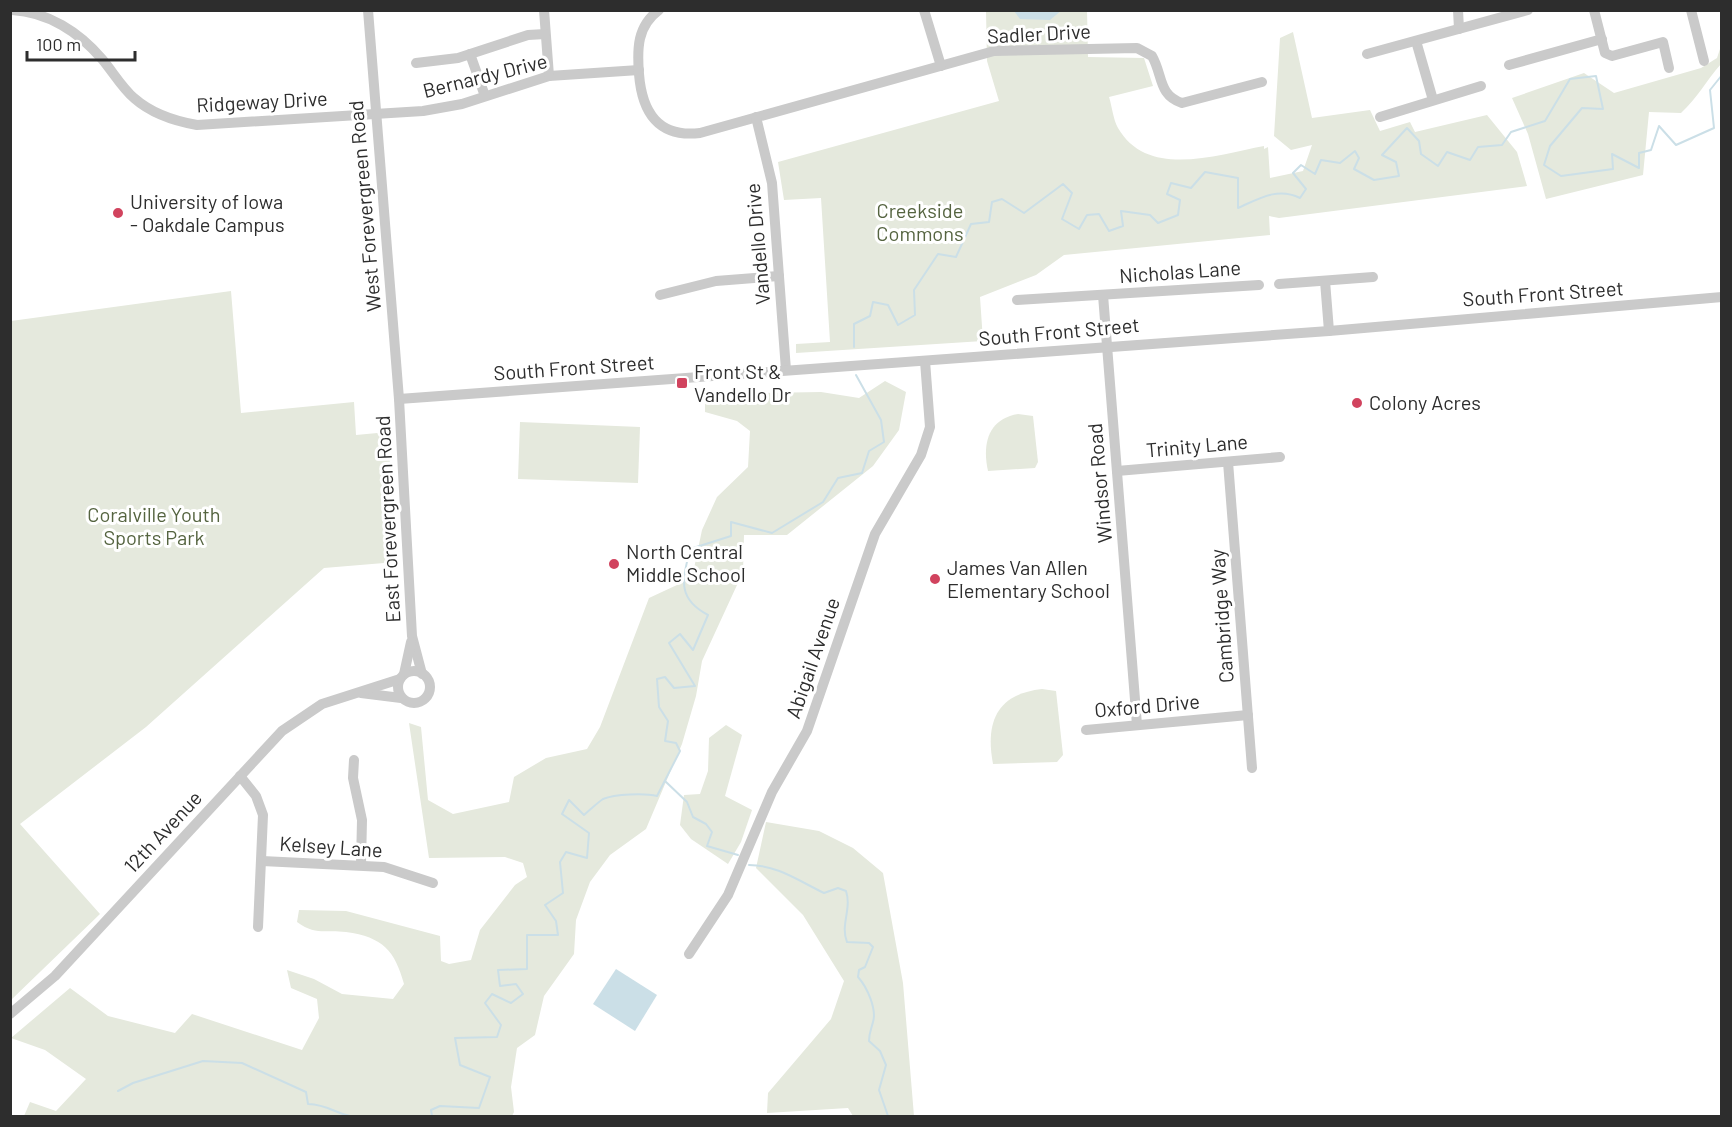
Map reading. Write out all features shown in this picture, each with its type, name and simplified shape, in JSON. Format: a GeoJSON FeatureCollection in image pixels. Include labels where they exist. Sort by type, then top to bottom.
{"type":"FeatureCollection","features":[{"type":"Feature","properties":{"kind":"street","name":"Ridgeway Drive"},"geometry":{"type":"LineString","coordinates":[[12,10],[32,13],[67,28],[90,46],[132,97],[152,111],[182,123],[214,126],[375,113]]}},
{"type":"Feature","properties":{"kind":"street","name":"West Forevergreen Road"},"geometry":{"type":"LineString","coordinates":[[368,10],[399,399]]}},
{"type":"Feature","properties":{"kind":"street"},"geometry":{"type":"LineString","coordinates":[[544,10],[549,76]]}},
{"type":"Feature","properties":{"kind":"street","name":"Sadler Drive"},"geometry":{"type":"LineString","coordinates":[[659,10],[648,20],[640,37],[641,93],[646,108],[657,122],[672,131],[700,133],[1002,50],[1137,48],[1152,56],[1163,90],[1173,100],[1182,103],[1262,82]]}},
{"type":"Feature","properties":{"kind":"street"},"geometry":{"type":"LineString","coordinates":[[924,10],[941,66]]}},
{"type":"Feature","properties":{"kind":"street"},"geometry":{"type":"LineString","coordinates":[[1458,10],[1459,29]]}},
{"type":"Feature","properties":{"kind":"street"},"geometry":{"type":"LineString","coordinates":[[1367,54],[1528,10]]}},
{"type":"Feature","properties":{"kind":"street"},"geometry":{"type":"LineString","coordinates":[[1594,10],[1605,53],[1612,56],[1663,42],[1669,68]]}},
{"type":"Feature","properties":{"kind":"street"},"geometry":{"type":"LineString","coordinates":[[1691,10],[1704,61]]}},
{"type":"Feature","properties":{"kind":"street"},"geometry":{"type":"LineString","coordinates":[[416,63],[470,54],[528,35],[545,34]]}},
{"type":"Feature","properties":{"kind":"street"},"geometry":{"type":"LineString","coordinates":[[1509,65],[1602,39]]}},
{"type":"Feature","properties":{"kind":"street"},"geometry":{"type":"LineString","coordinates":[[1416,41],[1433,100]]}},
{"type":"Feature","properties":{"kind":"street"},"geometry":{"type":"LineString","coordinates":[[470,54],[485,96]]}},
{"type":"Feature","properties":{"kind":"street","name":"Bernardy Drive"},"geometry":{"type":"LineString","coordinates":[[375,113],[433,109],[462,104],[549,76],[639,70]]}},
{"type":"Feature","properties":{"kind":"street"},"geometry":{"type":"LineString","coordinates":[[1380,117],[1481,86]]}},
{"type":"Feature","properties":{"kind":"street","name":"Vandello Drive"},"geometry":{"type":"LineString","coordinates":[[756,117],[772,183],[786,370]]}},
{"type":"Feature","properties":{"kind":"street"},"geometry":{"type":"LineString","coordinates":[[660,295],[716,281],[779,276]]}},
{"type":"Feature","properties":{"kind":"street"},"geometry":{"type":"LineString","coordinates":[[1279,284],[1373,277]]}},
{"type":"Feature","properties":{"kind":"street"},"geometry":{"type":"LineString","coordinates":[[1325,281],[1329,331]]}},
{"type":"Feature","properties":{"kind":"street","name":"Nicholas Lane"},"geometry":{"type":"LineString","coordinates":[[1017,300],[1259,285]]}},
{"type":"Feature","properties":{"kind":"street","name":"Nicholas Lane"},"geometry":{"type":"LineString","coordinates":[[1103,296],[1108,346]]}},
{"type":"Feature","properties":{"kind":"street","name":"South Front Street"},"geometry":{"type":"LineString","coordinates":[[399,399],[1329,331],[1722,297]]}},
{"type":"Feature","properties":{"kind":"street","name":"Windsor Road"},"geometry":{"type":"LineString","coordinates":[[1108,346],[1137,725]]}},
{"type":"Feature","properties":{"kind":"street","name":"Abigail Avenue"},"geometry":{"type":"LineString","coordinates":[[690,954],[728,895],[772,792],[807,731],[875,534],[921,455],[930,427],[925,361]]}},
{"type":"Feature","properties":{"kind":"street","name":"East Forevergreen Road"},"geometry":{"type":"LineString","coordinates":[[399,399],[412,636],[422,674]]}},
{"type":"Feature","properties":{"kind":"street","name":"Trinity Lane"},"geometry":{"type":"LineString","coordinates":[[1117,471],[1280,457]]}},
{"type":"Feature","properties":{"kind":"street","name":"Cambridge Way"},"geometry":{"type":"LineString","coordinates":[[1228,462],[1252,768]]}},
{"type":"Feature","properties":{"kind":"street","name":"East Forevergreen Road"},"geometry":{"type":"LineString","coordinates":[[402,677],[412,636]]}},
{"type":"Feature","properties":{"kind":"street"},"geometry":{"type":"LineString","coordinates":[[413,671],[422,674],[429,681],[427,696],[417,704],[408,703],[401,698],[398,690],[402,677],[413,671]]}},
{"type":"Feature","properties":{"kind":"street","name":"12th Avenue"},"geometry":{"type":"LineString","coordinates":[[10,1014],[55,976],[240,776],[296,720],[322,704],[402,677]]}},
{"type":"Feature","properties":{"kind":"street","name":"12th Avenue"},"geometry":{"type":"LineString","coordinates":[[355,692],[401,698]]}},
{"type":"Feature","properties":{"kind":"street","name":"Oxford Drive"},"geometry":{"type":"LineString","coordinates":[[1086,730],[1248,715]]}},
{"type":"Feature","properties":{"kind":"street"},"geometry":{"type":"LineString","coordinates":[[354,760],[353,778],[362,820],[361,864]]}},
{"type":"Feature","properties":{"kind":"street"},"geometry":{"type":"LineString","coordinates":[[240,776],[250,787],[263,814],[258,927]]}},
{"type":"Feature","properties":{"kind":"street","name":"Kelsey Lane"},"geometry":{"type":"LineString","coordinates":[[262,861],[361,864],[384,867],[433,883]]}},
{"type":"Feature","properties":{"kind":"green space","name":"Creekside Commons"},"geometry":{"type":"Polygon","coordinates":[[[1087,10],[1088,57],[1144,58],[1153,86],[1109,97],[1118,128],[1131,144],[1147,154],[1166,159],[1185,160],[1264,146],[1264,149],[1268,147],[1270,178],[1303,171],[1312,145],[1291,150],[1274,136],[1280,38],[1293,32],[1312,118],[1370,110],[1380,131],[1410,122],[1415,132],[1487,115],[1517,152],[1527,186],[1279,218],[1269,216],[1270,235],[1064,255],[1036,275],[980,297],[983,341],[796,353],[796,344],[830,342],[821,198],[784,200],[778,162],[999,101],[987,61],[986,11],[1087,10]]]}},
{"type":"Feature","properties":{"kind":"green space"},"geometry":{"type":"Polygon","coordinates":[[[1721,46],[1721,64],[1681,113],[1649,112],[1643,175],[1546,199],[1528,134],[1512,98],[1584,73],[1614,93],[1701,68],[1717,58],[1721,46]]]}},
{"type":"Feature","properties":{"kind":"green space","name":"Coralville Youth Sports Park"},"geometry":{"type":"Polygon","coordinates":[[[231,291],[241,413],[354,402],[356,435],[388,432],[396,562],[324,568],[146,727],[20,824],[100,914],[11,1000],[11,321],[231,291]]]}},
{"type":"Feature","properties":{"kind":"green space"},"geometry":{"type":"Polygon","coordinates":[[[885,381],[906,392],[899,430],[873,466],[787,535],[744,535],[743,572],[702,661],[696,696],[682,744],[646,829],[610,855],[590,882],[576,920],[574,954],[544,996],[535,1035],[517,1048],[511,1087],[514,1112],[512,1116],[24,1116],[30,1102],[56,1111],[86,1079],[45,1050],[11,1038],[70,988],[108,1016],[175,1033],[192,1014],[302,1050],[319,1018],[317,999],[291,988],[287,970],[314,979],[342,994],[393,999],[404,984],[391,954],[378,942],[359,934],[310,929],[297,922],[299,910],[346,911],[440,936],[441,961],[449,964],[471,960],[480,930],[515,885],[527,877],[523,863],[505,857],[429,858],[409,723],[421,727],[428,800],[453,814],[509,802],[514,777],[546,758],[587,749],[600,727],[649,598],[692,578],[702,530],[717,497],[748,467],[750,431],[737,421],[705,412],[705,394],[821,392],[859,398],[885,381]]]}},
{"type":"Feature","properties":{"kind":"green space"},"geometry":{"type":"Polygon","coordinates":[[[1018,414],[1033,416],[1038,462],[1035,468],[988,471],[986,451],[990,434],[1000,421],[1018,414]]]}},
{"type":"Feature","properties":{"kind":"green space"},"geometry":{"type":"Polygon","coordinates":[[[520,422],[640,427],[638,483],[518,479],[520,422]]]}},
{"type":"Feature","properties":{"kind":"green space"},"geometry":{"type":"Polygon","coordinates":[[[1042,689],[1056,691],[1063,755],[1057,762],[993,764],[991,735],[998,713],[1014,697],[1042,689]]]}},
{"type":"Feature","properties":{"kind":"green space"},"geometry":{"type":"Polygon","coordinates":[[[726,725],[742,735],[725,796],[752,810],[741,842],[728,864],[691,839],[680,825],[684,795],[700,794],[708,771],[709,738],[726,725]]]}},
{"type":"Feature","properties":{"kind":"green space"},"geometry":{"type":"Polygon","coordinates":[[[766,822],[819,831],[853,848],[883,873],[903,983],[914,1116],[853,1116],[848,1108],[767,1113],[768,1093],[831,1019],[844,981],[803,915],[756,868],[766,822]]]}},
{"type":"Feature","properties":{"kind":"shaded area"},"geometry":{"type":"Polygon","coordinates":[[[1062,10],[1050,20],[1020,19],[1014,11],[1062,10]]]}},
{"type":"Feature","properties":{"kind":"shaded area"},"geometry":{"type":"Polygon","coordinates":[[[616,969],[657,995],[635,1031],[593,1004],[616,969]]]}},
{"type":"Feature","properties":{"kind":"waterway"},"geometry":{"type":"LineString","coordinates":[[854,347],[854,324],[870,316],[873,302],[888,305],[898,325],[915,315],[914,290],[938,254],[956,257],[971,224],[989,222],[992,202],[1002,199],[1024,213],[1063,184],[1072,193],[1062,219],[1079,229],[1087,215],[1099,214],[1109,231],[1123,226],[1121,211],[1150,215],[1158,223],[1178,215],[1180,200],[1167,194],[1171,183],[1191,188],[1205,172],[1238,178],[1238,208],[1269,195],[1284,194],[1300,198],[1306,189],[1293,173],[1301,165],[1315,174],[1321,160],[1340,163],[1355,151],[1359,158],[1354,169],[1374,180],[1399,176],[1396,162],[1382,155],[1407,128],[1419,141],[1421,154],[1438,166],[1447,152],[1470,160],[1478,147],[1502,145],[1511,132],[1545,121],[1570,79],[1596,76],[1603,109],[1582,108],[1550,146],[1544,165],[1561,176],[1613,169],[1612,154],[1639,168],[1639,153],[1651,150],[1659,126],[1676,145],[1714,128],[1710,90],[1722,75]]}},
{"type":"Feature","properties":{"kind":"waterway"},"geometry":{"type":"LineString","coordinates":[[432,1116],[431,1110],[440,1106],[479,1108],[490,1077],[460,1065],[455,1038],[497,1037],[501,1025],[485,1003],[492,994],[511,1003],[523,994],[516,984],[500,986],[498,970],[527,969],[527,935],[558,935],[556,921],[545,905],[563,893],[560,862],[566,852],[587,858],[589,833],[562,814],[569,800],[584,815],[608,797],[630,794],[657,796],[680,751],[676,743],[665,741],[668,721],[659,707],[657,679],[665,677],[674,688],[695,686],[669,643],[680,634],[693,650],[708,615],[698,609],[686,595],[684,579],[690,549],[731,536],[731,522],[772,533],[823,502],[838,478],[862,473],[869,451],[884,442],[881,420],[856,375]]}},
{"type":"Feature","properties":{"kind":"waterway"},"geometry":{"type":"LineString","coordinates":[[665,781],[687,802],[693,817],[706,824],[712,832],[707,846],[738,855]]}},
{"type":"Feature","properties":{"kind":"waterway"},"geometry":{"type":"LineString","coordinates":[[749,865],[778,871],[824,893],[838,888],[846,891],[848,904],[845,936],[847,942],[869,943],[873,947],[865,967],[859,970],[858,977],[868,992],[874,1011],[869,1041],[880,1051],[886,1065],[879,1090],[888,1116]]}},
{"type":"Feature","properties":{"kind":"waterway"},"geometry":{"type":"LineString","coordinates":[[118,1091],[133,1083],[203,1061],[242,1063],[306,1092],[308,1104],[350,1116]]}},
{"type":"Feature","properties":{"kind":"place","name":"University of Iowa - Oakdale Campus"},"geometry":{"type":"Point","coordinates":[118,213]}},
{"type":"Feature","properties":{"kind":"place","name":"Front St & Vandello Dr"},"geometry":{"type":"Point","coordinates":[682,383]}},
{"type":"Feature","properties":{"kind":"place","name":"Colony Acres"},"geometry":{"type":"Point","coordinates":[1357,403]}},
{"type":"Feature","properties":{"kind":"place","name":"North Central Middle School"},"geometry":{"type":"Point","coordinates":[614,564]}},
{"type":"Feature","properties":{"kind":"place","name":"James Van Allen Elementary School"},"geometry":{"type":"Point","coordinates":[935,579]}}]}
